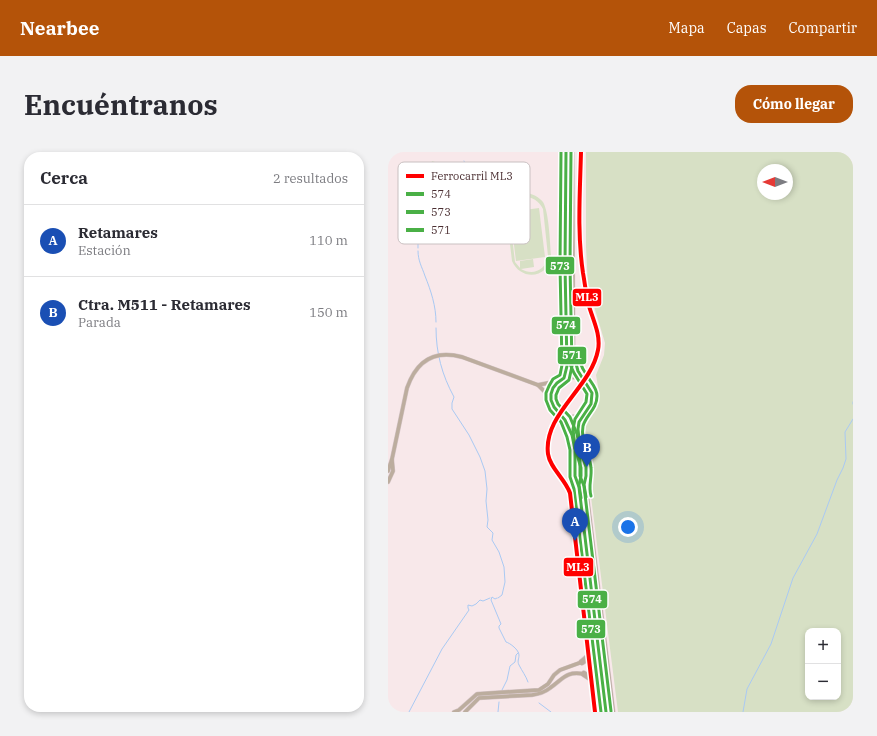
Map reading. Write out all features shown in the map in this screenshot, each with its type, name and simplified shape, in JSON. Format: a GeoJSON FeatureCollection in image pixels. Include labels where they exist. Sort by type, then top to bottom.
{"type":"FeatureCollection","features":[{"type":"Feature","properties":{"kind":"highway"},"geometry":{"type":"LineString","coordinates":[[564,378],[567,366],[565,266],[566,152]]}},
{"type":"Feature","properties":{"kind":"highway"},"geometry":{"type":"LineString","coordinates":[[562,415],[572,418],[582,414],[589,407],[592,398],[590,388],[583,380],[574,362],[572,347],[571,152]]}},
{"type":"Feature","properties":{"kind":"highway"},"geometry":{"type":"LineString","coordinates":[[583,380],[574,377],[564,378],[558,381],[553,389],[551,398],[554,408],[562,415],[573,439],[605,712]]}},
{"type":"Feature","properties":{"kind":"highway"},"geometry":{"type":"LineString","coordinates":[[582,414],[578,432],[612,712]]}},
{"type":"Feature","properties":{"kind":"highway"},"geometry":{"type":"LineString","coordinates":[[582,662],[586,660],[594,646],[595,628]]}},
{"type":"Feature","properties":{"kind":"highway"},"geometry":{"type":"LineString","coordinates":[[584,674],[594,680],[598,685],[601,691],[605,712]]}},
{"type":"Feature","properties":{"kind":"street"},"geometry":{"type":"LineString","coordinates":[[388,471],[410,379],[417,367],[425,361],[439,356],[454,355],[462,357],[538,385],[551,398]]}},
{"type":"Feature","properties":{"kind":"street"},"geometry":{"type":"LineString","coordinates":[[538,385],[558,381]]}},
{"type":"Feature","properties":{"kind":"street"},"geometry":{"type":"LineString","coordinates":[[388,482],[393,471],[392,459]]}},
{"type":"Feature","properties":{"kind":"street"},"geometry":{"type":"LineString","coordinates":[[454,712],[462,711],[478,696],[539,690],[548,684],[554,675],[560,670],[582,662]]}},
{"type":"Feature","properties":{"kind":"street"},"geometry":{"type":"LineString","coordinates":[[478,696],[536,695],[546,691],[564,676],[571,674],[584,674]]}},
{"type":"Feature","properties":{"kind":"green space"},"geometry":{"type":"Polygon","coordinates":[[[586,152],[853,152],[853,712],[618,712],[582,425],[595,411],[599,392],[596,375],[604,355],[605,343],[588,286],[586,247],[586,152]]]}},
{"type":"Feature","properties":{"kind":"green space"},"geometry":{"type":"Polygon","coordinates":[[[530,194],[534,195],[543,202],[547,213],[551,255],[549,263],[546,269],[541,273],[528,274],[516,268],[512,261],[510,244],[513,244],[515,262],[520,268],[520,261],[533,259],[534,267],[521,269],[534,272],[542,268],[547,261],[548,256],[543,209],[539,203],[530,198],[530,194]]]}},
{"type":"Feature","properties":{"kind":"green space"},"geometry":{"type":"Polygon","coordinates":[[[539,208],[545,257],[516,261],[514,244],[530,244],[530,209],[539,208]]]}},
{"type":"Feature","properties":{"kind":"waterway"},"geometry":{"type":"LineString","coordinates":[[418,251],[419,261],[433,299],[436,322]]}},
{"type":"Feature","properties":{"kind":"waterway"},"geometry":{"type":"LineString","coordinates":[[436,328],[440,364],[454,397],[452,409],[469,435],[485,471],[487,489],[487,527],[493,533],[492,540],[499,552],[504,567],[505,582],[502,595],[498,598]]}},
{"type":"Feature","properties":{"kind":"waterway"},"geometry":{"type":"LineString","coordinates":[[743,712],[747,689],[771,644],[793,578],[817,534],[843,468],[846,459],[845,432],[853,419]]}},
{"type":"Feature","properties":{"kind":"waterway"},"geometry":{"type":"LineString","coordinates":[[497,598],[495,599],[492,597],[491,600],[501,624],[499,628],[506,642],[518,651],[518,664],[528,682]]}},
{"type":"Feature","properties":{"kind":"waterway"},"geometry":{"type":"LineString","coordinates":[[409,712],[442,649],[469,610],[468,605],[472,606],[480,600],[483,601],[490,598]]}},
{"type":"Feature","properties":{"kind":"waterway"},"geometry":{"type":"LineString","coordinates":[[502,690],[507,680],[510,666],[515,662],[516,655],[518,653]]}},
{"type":"Feature","properties":{"kind":"waterway"},"geometry":{"type":"LineString","coordinates":[[498,712],[499,702]]}},
{"type":"Feature","properties":{"kind":"waterway"},"geometry":{"type":"LineString","coordinates":[[539,703],[551,712]]}},
{"type":"Feature","properties":{"kind":"rail line","name":"ML3"},"geometry":{"type":"LineString","coordinates":[[581,152],[579,212],[581,258],[587,298],[598,333],[599,344],[594,364],[587,377],[553,426],[548,440],[548,454],[549,459],[570,493],[595,712]]}},
{"type":"Feature","properties":{"kind":"transit line","name":"573"},"geometry":{"type":"LineString","coordinates":[[561,152],[560,266],[562,365],[560,375],[553,379],[549,386],[546,393],[546,400],[550,410],[561,422],[570,450],[570,477],[574,489],[601,712]]}},
{"type":"Feature","properties":{"kind":"transit line","name":"574"},"geometry":{"type":"LineString","coordinates":[[566,152],[565,266],[567,366],[564,378],[553,388],[551,400],[554,407],[565,420],[572,435],[575,450],[575,476],[579,487],[606,712]]}},
{"type":"Feature","properties":{"kind":"transit line","name":"571"},"geometry":{"type":"LineString","coordinates":[[571,152],[570,266],[572,366],[569,380],[559,388],[556,399],[558,404],[570,417],[577,434],[580,449],[580,476],[584,486],[611,711]]}},
{"type":"Feature","properties":{"kind":"transit line","name":"571"},"geometry":{"type":"LineString","coordinates":[[577,348],[581,365],[595,387],[597,393],[597,401],[584,422],[582,432],[591,468],[591,496]]}},
{"type":"Feature","properties":{"kind":"transit line","name":"574"},"geometry":{"type":"LineString","coordinates":[[572,349],[578,371],[592,393],[591,404],[579,422],[578,429],[580,450],[586,467],[584,485],[586,497]]}},
{"type":"Feature","properties":{"kind":"transit line","name":"573"},"geometry":{"type":"LineString","coordinates":[[567,350],[569,362],[587,394],[586,402],[575,419],[573,429],[575,448],[581,468],[579,485],[581,498]]}},
{"type":"Feature","properties":{"kind":"place","name":"Ctra. M511 - Retamares"},"geometry":{"type":"Point","coordinates":[587,467]}},
{"type":"Feature","properties":{"kind":"place","name":"Retamares"},"geometry":{"type":"Point","coordinates":[575,541]}}]}
